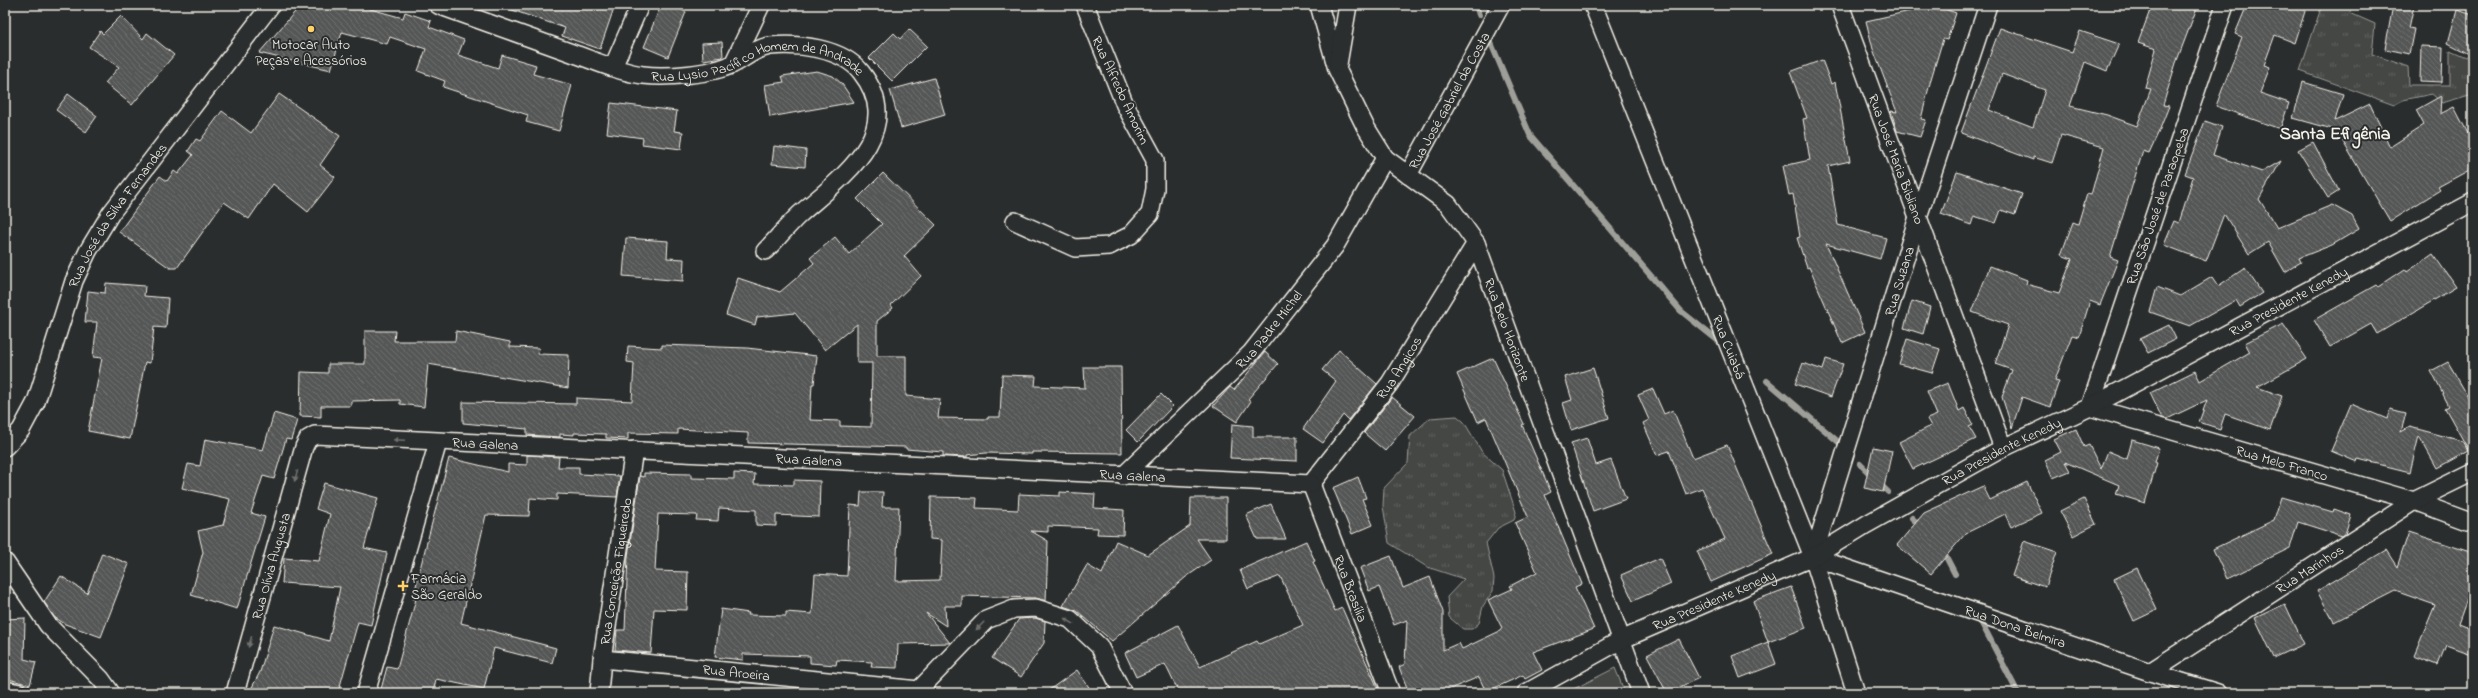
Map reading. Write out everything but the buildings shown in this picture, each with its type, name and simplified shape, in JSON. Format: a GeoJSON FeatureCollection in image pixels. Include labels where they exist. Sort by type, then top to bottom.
{"type":"FeatureCollection","features":[{"type":"Feature","properties":{"kind":"street","name":"Rua José da Silva Fernandes"},"geometry":{"type":"LineString","coordinates":[[5,447],[21,430],[36,402],[74,281],[88,251],[111,213],[271,5]]}},
{"type":"Feature","properties":{"kind":"street","name":"Rua Lysio Pacífico Homem de Andrade"},"geometry":{"type":"LineString","coordinates":[[438,5],[612,67],[643,75],[704,73],[733,64],[767,46],[786,46],[824,50],[858,68],[872,87],[878,107],[874,130],[866,150],[851,170],[799,215],[765,251]]}},
{"type":"Feature","properties":{"kind":"street"},"geometry":{"type":"LineString","coordinates":[[612,67],[640,5]]}},
{"type":"Feature","properties":{"kind":"street"},"geometry":{"type":"LineString","coordinates":[[733,64],[761,5]]}},
{"type":"Feature","properties":{"kind":"street","name":"Rua Alfredo Amorim"},"geometry":{"type":"LineString","coordinates":[[1015,221],[1075,248],[1109,246],[1131,235],[1150,214],[1155,189],[1155,160],[1125,106],[1085,5]]}},
{"type":"Feature","properties":{"kind":"street","name":"Rua Belo Horizonte"},"geometry":{"type":"LineString","coordinates":[[1319,5],[1337,69],[1365,126],[1385,158],[1448,204],[1476,244],[1641,693]]}},
{"type":"Feature","properties":{"kind":"street"},"geometry":{"type":"LineString","coordinates":[[1337,69],[1348,5]]}},
{"type":"Feature","properties":{"kind":"street","name":"Rua José Gabriel da Costa"},"geometry":{"type":"LineString","coordinates":[[1408,175],[1501,5]]}},
{"type":"Feature","properties":{"kind":"street","name":"Rua Cuiabá"},"geometry":{"type":"LineString","coordinates":[[1593,5],[1813,557],[1856,693]]}},
{"type":"Feature","properties":{"kind":"street","name":"Rua José Maria Bibliano"},"geometry":{"type":"LineString","coordinates":[[1840,5],[2002,448]]}},
{"type":"Feature","properties":{"kind":"street","name":"Rua Suzana"},"geometry":{"type":"LineString","coordinates":[[1813,557],[1918,217],[1988,5]]}},
{"type":"Feature","properties":{"kind":"street","name":"Rua São José de Paraopeba"},"geometry":{"type":"LineString","coordinates":[[2090,408],[2225,5]]}},
{"type":"Feature","properties":{"kind":"street","name":"Rua Padre Michel"},"geometry":{"type":"LineString","coordinates":[[1123,476],[1251,353],[1335,246],[1385,158]]}},
{"type":"Feature","properties":{"kind":"street","name":"Rua Presidente Kenedy"},"geometry":{"type":"LineString","coordinates":[[1526,693],[1621,640],[1813,557],[1866,524],[2002,448],[2090,408],[2473,202]]}},
{"type":"Feature","properties":{"kind":"street","name":"Rua Angicos"},"geometry":{"type":"LineString","coordinates":[[1311,484],[1390,382],[1476,244]]}},
{"type":"Feature","properties":{"kind":"street","name":"Rua Melo Franco"},"geometry":{"type":"LineString","coordinates":[[2090,408],[2414,501],[2473,523]]}},
{"type":"Feature","properties":{"kind":"street","name":"Rua Galena"},"geometry":{"type":"LineString","coordinates":[[308,439],[315,435],[1123,476],[1311,484]]}},
{"type":"Feature","properties":{"kind":"street","name":"Rua Olívia Augusta"},"geometry":{"type":"LineString","coordinates":[[235,693],[308,439]]}},
{"type":"Feature","properties":{"kind":"street"},"geometry":{"type":"LineString","coordinates":[[366,693],[438,442]]}},
{"type":"Feature","properties":{"kind":"street","name":"Rua Conceição Figueiredo"},"geometry":{"type":"LineString","coordinates":[[599,693],[602,659],[634,450]]}},
{"type":"Feature","properties":{"kind":"street","name":"Rua Marinhos"},"geometry":{"type":"LineString","coordinates":[[2150,672],[2414,501],[2473,472]]}},
{"type":"Feature","properties":{"kind":"street","name":"Rua Brasília"},"geometry":{"type":"LineString","coordinates":[[1311,484],[1391,693]]}},
{"type":"Feature","properties":{"kind":"street","name":"Rua Dona Belmira"},"geometry":{"type":"LineString","coordinates":[[1813,557],[2150,672],[2218,693]]}},
{"type":"Feature","properties":{"kind":"street"},"geometry":{"type":"LineString","coordinates":[[5,562],[48,625],[101,679],[111,693]]}},
{"type":"Feature","properties":{"kind":"street"},"geometry":{"type":"LineString","coordinates":[[918,692],[986,620],[1014,609],[1036,608],[1070,619],[1099,646],[1123,693]]}},
{"type":"Feature","properties":{"kind":"street","name":"Rua Aroeira"},"geometry":{"type":"LineString","coordinates":[[602,659],[918,692]]}},
{"type":"Feature","properties":{"kind":"street"},"geometry":{"type":"LineString","coordinates":[[5,690],[20,693]]}},
{"type":"Feature","properties":{"kind":"green space"},"geometry":{"type":"Polygon","coordinates":[[[2322,5],[2352,5],[2350,13],[2375,24],[2372,54],[2408,67],[2409,85],[2450,85],[2450,50],[2473,60],[2473,94],[2442,103],[2432,94],[2403,100],[2394,105],[2300,71],[2322,5]]]}},
{"type":"Feature","properties":{"kind":"green space"},"geometry":{"type":"Polygon","coordinates":[[[1457,416],[1464,422],[1482,452],[1502,470],[1516,512],[1514,520],[1498,528],[1486,543],[1494,578],[1493,591],[1483,606],[1479,623],[1472,629],[1463,629],[1449,617],[1447,597],[1464,579],[1427,567],[1389,543],[1383,506],[1384,488],[1408,463],[1410,436],[1430,418],[1457,416]]]}},
{"type":"Feature","properties":{"kind":"green space"},"geometry":{"type":"Polygon","coordinates":[[[1615,668],[1625,693],[1566,693],[1615,668]]]}},
{"type":"Feature","properties":{"kind":"waterway"},"geometry":{"type":"LineString","coordinates":[[1476,5],[1479,15]]}},
{"type":"Feature","properties":{"kind":"waterway"},"geometry":{"type":"LineString","coordinates":[[1491,43],[1530,135],[1681,311],[1722,344]]}},
{"type":"Feature","properties":{"kind":"waterway"},"geometry":{"type":"LineString","coordinates":[[1767,381],[1842,445]]}},
{"type":"Feature","properties":{"kind":"waterway"},"geometry":{"type":"LineString","coordinates":[[1860,464],[1888,492]]}},
{"type":"Feature","properties":{"kind":"waterway"},"geometry":{"type":"LineString","coordinates":[[1912,518],[1922,528]]}},
{"type":"Feature","properties":{"kind":"waterway"},"geometry":{"type":"LineString","coordinates":[[1942,549],[1955,574]]}},
{"type":"Feature","properties":{"kind":"waterway"},"geometry":{"type":"LineString","coordinates":[[1978,616],[2018,693]]}},
{"type":"Feature","properties":{"kind":"place","name":"Motocar Auto Peças e Acessórios"},"geometry":{"type":"Point","coordinates":[311,29]}},
{"type":"Feature","properties":{"kind":"place","name":"Farmácia São Geraldo"},"geometry":{"type":"Point","coordinates":[403,586]}},
{"type":"Feature","properties":{"kind":"district","name":"Santa Efigênia"},"geometry":{"type":"Point","coordinates":[2335,133]}}]}
